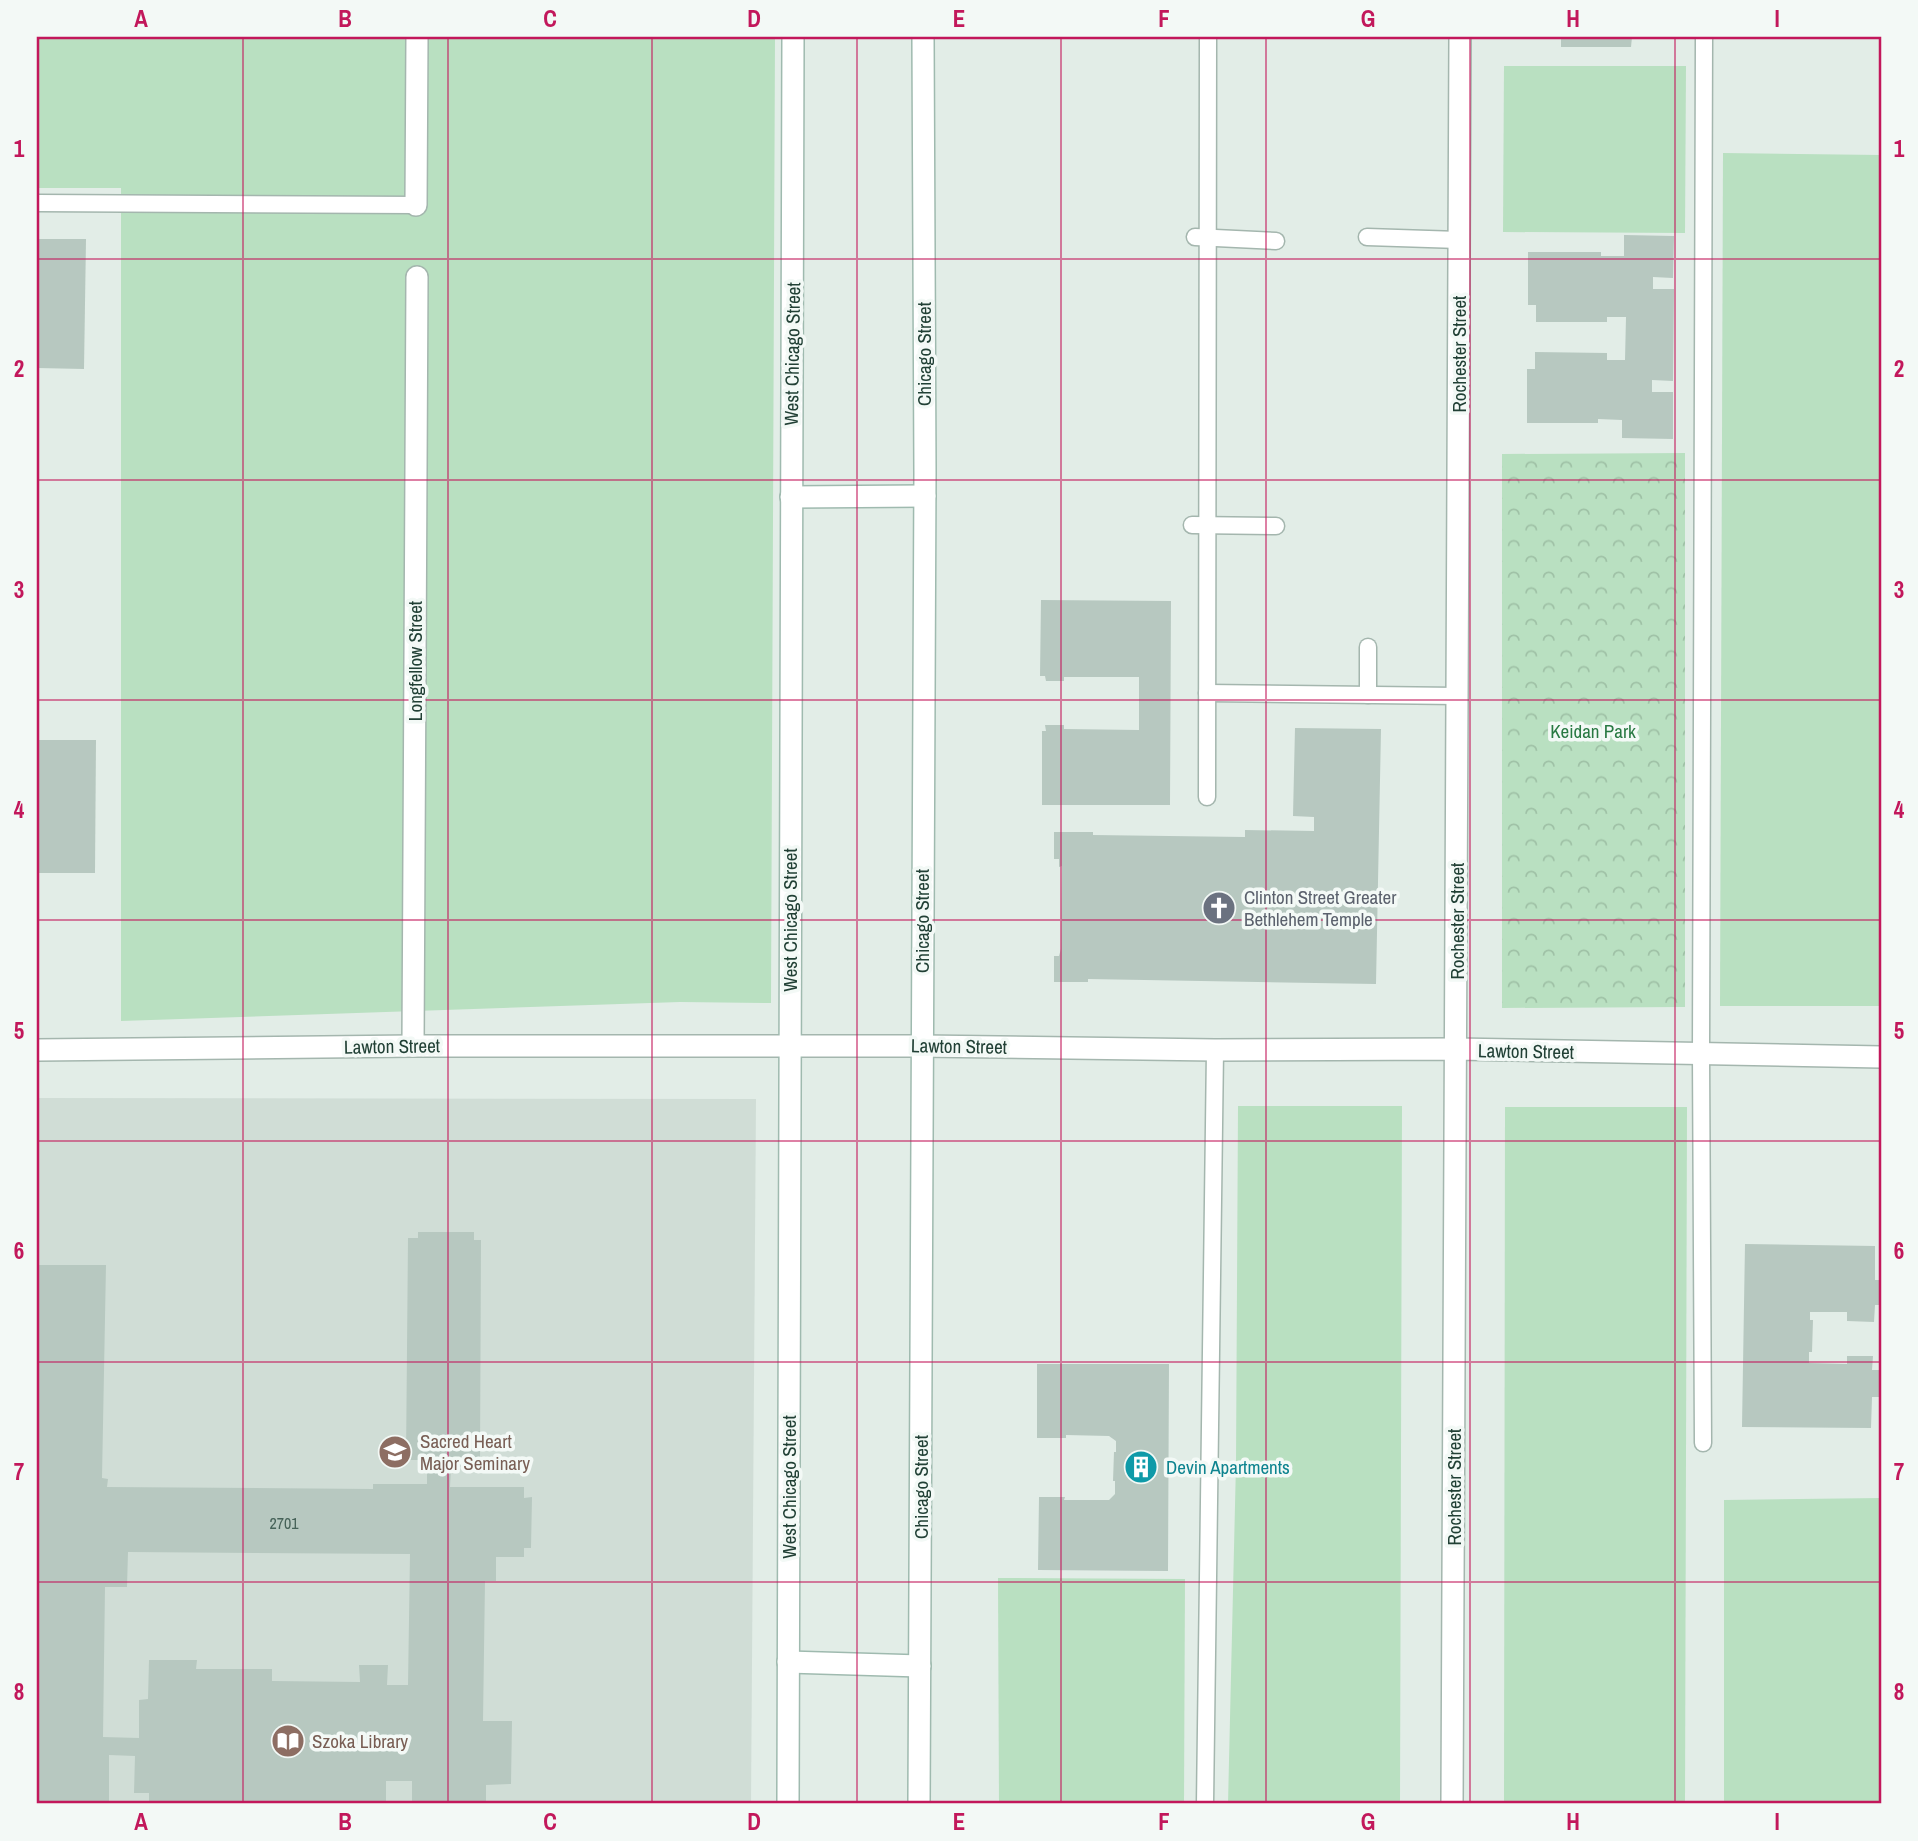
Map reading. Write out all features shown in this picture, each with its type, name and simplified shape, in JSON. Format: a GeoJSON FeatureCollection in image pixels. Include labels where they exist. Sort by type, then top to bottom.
{"type":"FeatureCollection","features":[{"type":"Feature","properties":{"kind":"street"},"geometry":{"type":"LineString","coordinates":[[416,205],[417,37]]}},
{"type":"Feature","properties":{"kind":"street","name":"West Chicago Street"},"geometry":{"type":"LineString","coordinates":[[788,1804],[793,37]]}},
{"type":"Feature","properties":{"kind":"street","name":"Chicago Street"},"geometry":{"type":"LineString","coordinates":[[919,1804],[925,496],[923,37]]}},
{"type":"Feature","properties":{"kind":"street","name":"Rochester Street"},"geometry":{"type":"LineString","coordinates":[[1452,1804],[1460,37]]}},
{"type":"Feature","properties":{"kind":"street","name":"Longfellow Street"},"geometry":{"type":"LineString","coordinates":[[412,1045],[417,277]]}},
{"type":"Feature","properties":{"kind":"street"},"geometry":{"type":"LineString","coordinates":[[791,497],[925,496]]}},
{"type":"Feature","properties":{"kind":"street","name":"Lawton Street"},"geometry":{"type":"LineString","coordinates":[[37,1051],[412,1045],[790,1045],[1216,1050],[1456,1049],[1881,1057]]}},
{"type":"Feature","properties":{"kind":"street"},"geometry":{"type":"LineString","coordinates":[[788,1662],[920,1666]]}},
{"type":"Feature","properties":{"kind":"lane"},"geometry":{"type":"LineString","coordinates":[[1207,797],[1207,693],[1200,525],[1202,237],[1208,37]]}},
{"type":"Feature","properties":{"kind":"lane"},"geometry":{"type":"LineString","coordinates":[[1703,1443],[1701,1054],[1704,37]]}},
{"type":"Feature","properties":{"kind":"lane"},"geometry":{"type":"LineString","coordinates":[[37,203],[416,205]]}},
{"type":"Feature","properties":{"kind":"lane"},"geometry":{"type":"LineString","coordinates":[[1202,237],[1276,241]]}},
{"type":"Feature","properties":{"kind":"lane"},"geometry":{"type":"LineString","coordinates":[[1367,237],[1460,240]]}},
{"type":"Feature","properties":{"kind":"lane"},"geometry":{"type":"LineString","coordinates":[[1200,525],[1276,526]]}},
{"type":"Feature","properties":{"kind":"lane"},"geometry":{"type":"LineString","coordinates":[[1368,647],[1368,695]]}},
{"type":"Feature","properties":{"kind":"lane"},"geometry":{"type":"LineString","coordinates":[[1207,693],[1457,696]]}},
{"type":"Feature","properties":{"kind":"lane"},"geometry":{"type":"LineString","coordinates":[[1205,1804],[1216,1050]]}},
{"type":"Feature","properties":{"kind":"shaded area","name":"Sacred Heart Major Seminary"},"geometry":{"type":"Polygon","coordinates":[[[37,1098],[756,1099],[751,1804],[37,1804],[37,1098]]]}},
{"type":"Feature","properties":{"kind":"green space"},"geometry":{"type":"Polygon","coordinates":[[[37,37],[775,37],[771,1003],[680,1002],[121,1021],[121,188],[37,188],[37,37]]]}},
{"type":"Feature","properties":{"kind":"green space"},"geometry":{"type":"Polygon","coordinates":[[[1504,66],[1686,66],[1685,233],[1503,232],[1504,66]]]}},
{"type":"Feature","properties":{"kind":"green space"},"geometry":{"type":"Polygon","coordinates":[[[1723,153],[1881,155],[1881,1006],[1720,1006],[1723,153]]]}},
{"type":"Feature","properties":{"kind":"green space","name":"Keidan Park"},"geometry":{"type":"Polygon","coordinates":[[[1685,453],[1685,1007],[1502,1008],[1502,454],[1685,453]]]}},
{"type":"Feature","properties":{"kind":"green space"},"geometry":{"type":"Polygon","coordinates":[[[1238,1106],[1402,1106],[1400,1804],[1228,1804],[1236,1463],[1238,1106]]]}},
{"type":"Feature","properties":{"kind":"green space"},"geometry":{"type":"Polygon","coordinates":[[[1505,1107],[1687,1107],[1685,1804],[1504,1804],[1505,1107]]]}},
{"type":"Feature","properties":{"kind":"green space"},"geometry":{"type":"Polygon","coordinates":[[[1881,1498],[1881,1804],[1724,1804],[1724,1500],[1881,1498]]]}},
{"type":"Feature","properties":{"kind":"green space"},"geometry":{"type":"Polygon","coordinates":[[[998,1578],[1185,1579],[1184,1804],[999,1804],[998,1578]]]}},
{"type":"Feature","properties":{"kind":"building"},"geometry":{"type":"Polygon","coordinates":[[[1561,37],[1632,37],[1631,47],[1561,47],[1561,37]]]}},
{"type":"Feature","properties":{"kind":"building"},"geometry":{"type":"Polygon","coordinates":[[[1624,235],[1674,236],[1673,278],[1653,277],[1653,289],[1674,289],[1673,381],[1652,380],[1652,392],[1673,392],[1673,439],[1622,438],[1622,420],[1598,419],[1598,423],[1527,423],[1527,369],[1535,369],[1535,352],[1607,353],[1607,360],[1625,360],[1626,317],[1607,317],[1607,322],[1536,322],[1536,305],[1528,305],[1528,252],[1601,252],[1601,256],[1624,256],[1624,235]]]}},
{"type":"Feature","properties":{"kind":"building"},"geometry":{"type":"Polygon","coordinates":[[[37,239],[86,239],[84,369],[37,368],[37,239]]]}},
{"type":"Feature","properties":{"kind":"building"},"geometry":{"type":"Polygon","coordinates":[[[1041,600],[1171,601],[1170,805],[1042,805],[1042,731],[1046,731],[1045,725],[1064,725],[1064,729],[1139,730],[1139,677],[1064,677],[1064,681],[1046,681],[1045,676],[1040,676],[1041,600]]]}},
{"type":"Feature","properties":{"kind":"building","name":"Clinton Street Greater Bethlehem Temple"},"geometry":{"type":"Polygon","coordinates":[[[1295,728],[1381,729],[1376,984],[1088,979],[1088,982],[1054,982],[1054,956],[1059,956],[1061,949],[1062,866],[1059,867],[1059,859],[1054,859],[1054,832],[1245,837],[1245,830],[1314,831],[1314,817],[1293,816],[1295,728]]]}},
{"type":"Feature","properties":{"kind":"building"},"geometry":{"type":"Polygon","coordinates":[[[37,740],[96,740],[95,873],[37,873],[37,740]]]}},
{"type":"Feature","properties":{"kind":"building"},"geometry":{"type":"Polygon","coordinates":[[[418,1232],[474,1232],[474,1240],[481,1240],[480,1458],[472,1458],[472,1467],[451,1467],[450,1487],[524,1487],[524,1498],[532,1497],[531,1548],[524,1548],[524,1557],[496,1557],[496,1581],[485,1581],[483,1721],[512,1721],[511,1784],[486,1785],[486,1804],[412,1804],[412,1781],[386,1781],[386,1804],[149,1804],[149,1793],[134,1793],[135,1756],[109,1755],[109,1804],[37,1804],[37,1265],[106,1265],[102,1478],[108,1479],[107,1487],[373,1489],[373,1484],[427,1484],[427,1467],[419,1467],[419,1460],[406,1460],[408,1238],[418,1238],[418,1232]],[[128,1552],[127,1587],[105,1587],[103,1737],[139,1738],[139,1700],[148,1699],[149,1660],[197,1660],[196,1669],[272,1669],[272,1681],[360,1682],[359,1665],[388,1665],[387,1685],[408,1685],[410,1554],[128,1552]]]}},
{"type":"Feature","properties":{"kind":"building"},"geometry":{"type":"Polygon","coordinates":[[[1745,1244],[1875,1246],[1875,1280],[1881,1280],[1881,1305],[1875,1305],[1874,1322],[1847,1321],[1847,1312],[1810,1312],[1810,1320],[1813,1320],[1812,1352],[1809,1352],[1809,1363],[1847,1364],[1847,1356],[1873,1356],[1872,1370],[1881,1370],[1881,1397],[1872,1397],[1871,1428],[1742,1427],[1745,1244]]]}},
{"type":"Feature","properties":{"kind":"building","name":"Devin Apartments"},"geometry":{"type":"Polygon","coordinates":[[[1037,1364],[1169,1364],[1168,1571],[1038,1570],[1039,1497],[1109,1500],[1115,1494],[1113,1481],[1116,1441],[1109,1436],[1066,1435],[1066,1438],[1037,1438],[1037,1364]]]}},
{"type":"Feature","properties":{"kind":"place","name":"Clinton Street Greater Bethlehem Temple"},"geometry":{"type":"Point","coordinates":[1219,908]}},
{"type":"Feature","properties":{"kind":"place","name":"Sacred Heart Major Seminary"},"geometry":{"type":"Point","coordinates":[395,1452]}},
{"type":"Feature","properties":{"kind":"place","name":"Devin Apartments"},"geometry":{"type":"Point","coordinates":[1141,1467]}},
{"type":"Feature","properties":{"kind":"place","name":"Szoka Library"},"geometry":{"type":"Point","coordinates":[288,1741]}}]}
